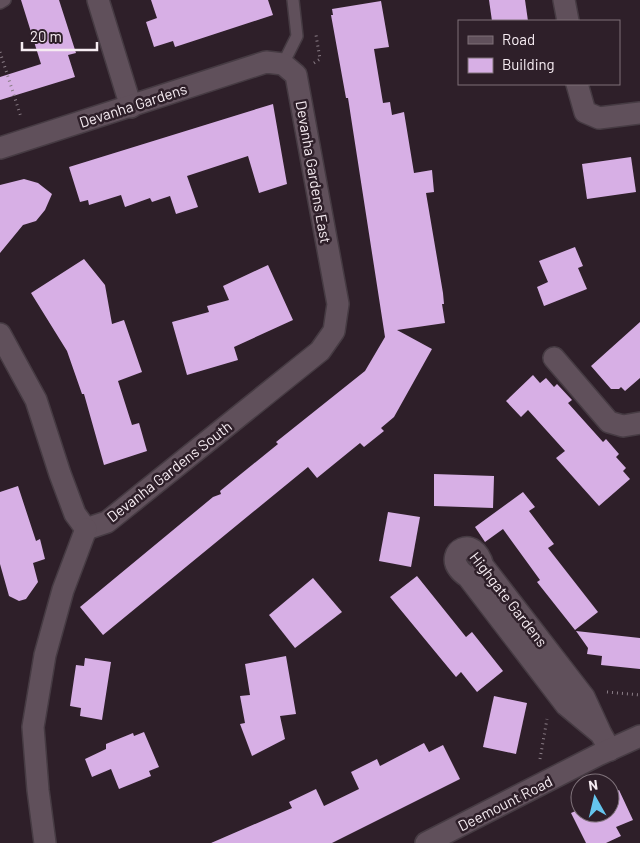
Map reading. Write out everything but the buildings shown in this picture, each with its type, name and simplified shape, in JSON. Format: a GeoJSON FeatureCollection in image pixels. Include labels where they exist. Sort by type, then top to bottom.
{"type":"FeatureCollection","features":[{"type":"Feature","properties":{"kind":"street"},"geometry":{"type":"LineString","coordinates":[[98,0],[131,107]]}},
{"type":"Feature","properties":{"kind":"street"},"geometry":{"type":"LineString","coordinates":[[564,0],[568,20]]}},
{"type":"Feature","properties":{"kind":"street","name":"Devanha Gardens"},"geometry":{"type":"LineString","coordinates":[[0,148],[274,63]]}},
{"type":"Feature","properties":{"kind":"street","name":"Devanha Gardens East"},"geometry":{"type":"LineString","coordinates":[[274,63],[296,75],[338,304]]}},
{"type":"Feature","properties":{"kind":"street"},"geometry":{"type":"LineString","coordinates":[[577,85],[585,112],[599,118],[640,113]]}},
{"type":"Feature","properties":{"kind":"street","name":"Devanha Gardens South"},"geometry":{"type":"LineString","coordinates":[[86,529],[107,522],[320,351],[334,330],[338,304]]}},
{"type":"Feature","properties":{"kind":"street"},"geometry":{"type":"LineString","coordinates":[[0,334],[36,400],[75,514],[86,529],[63,590],[45,654],[33,727],[38,790],[45,843]]}},
{"type":"Feature","properties":{"kind":"street"},"geometry":{"type":"LineString","coordinates":[[554,358],[609,422],[623,426],[640,423]]}},
{"type":"Feature","properties":{"kind":"street","name":"Highgate Gardens"},"geometry":{"type":"LineString","coordinates":[[575,701],[459,569],[455,562],[456,555],[461,549],[468,547],[474,549],[481,559],[483,566],[575,701],[606,742]]}},
{"type":"Feature","properties":{"kind":"street","name":"Deemount Road"},"geometry":{"type":"LineString","coordinates":[[426,843],[551,779],[606,742],[640,737]]}},
{"type":"Feature","properties":{"kind":"lane"},"geometry":{"type":"LineString","coordinates":[[0,2],[5,0]]}},
{"type":"Feature","properties":{"kind":"lane"},"geometry":{"type":"LineString","coordinates":[[274,63],[297,36],[293,0]]}},
{"type":"Feature","properties":{"kind":"path"},"geometry":{"type":"LineString","coordinates":[[0,52],[28,139]]}},
{"type":"Feature","properties":{"kind":"path"},"geometry":{"type":"LineString","coordinates":[[551,779],[540,760],[548,715],[592,690],[640,695]]}}]}
